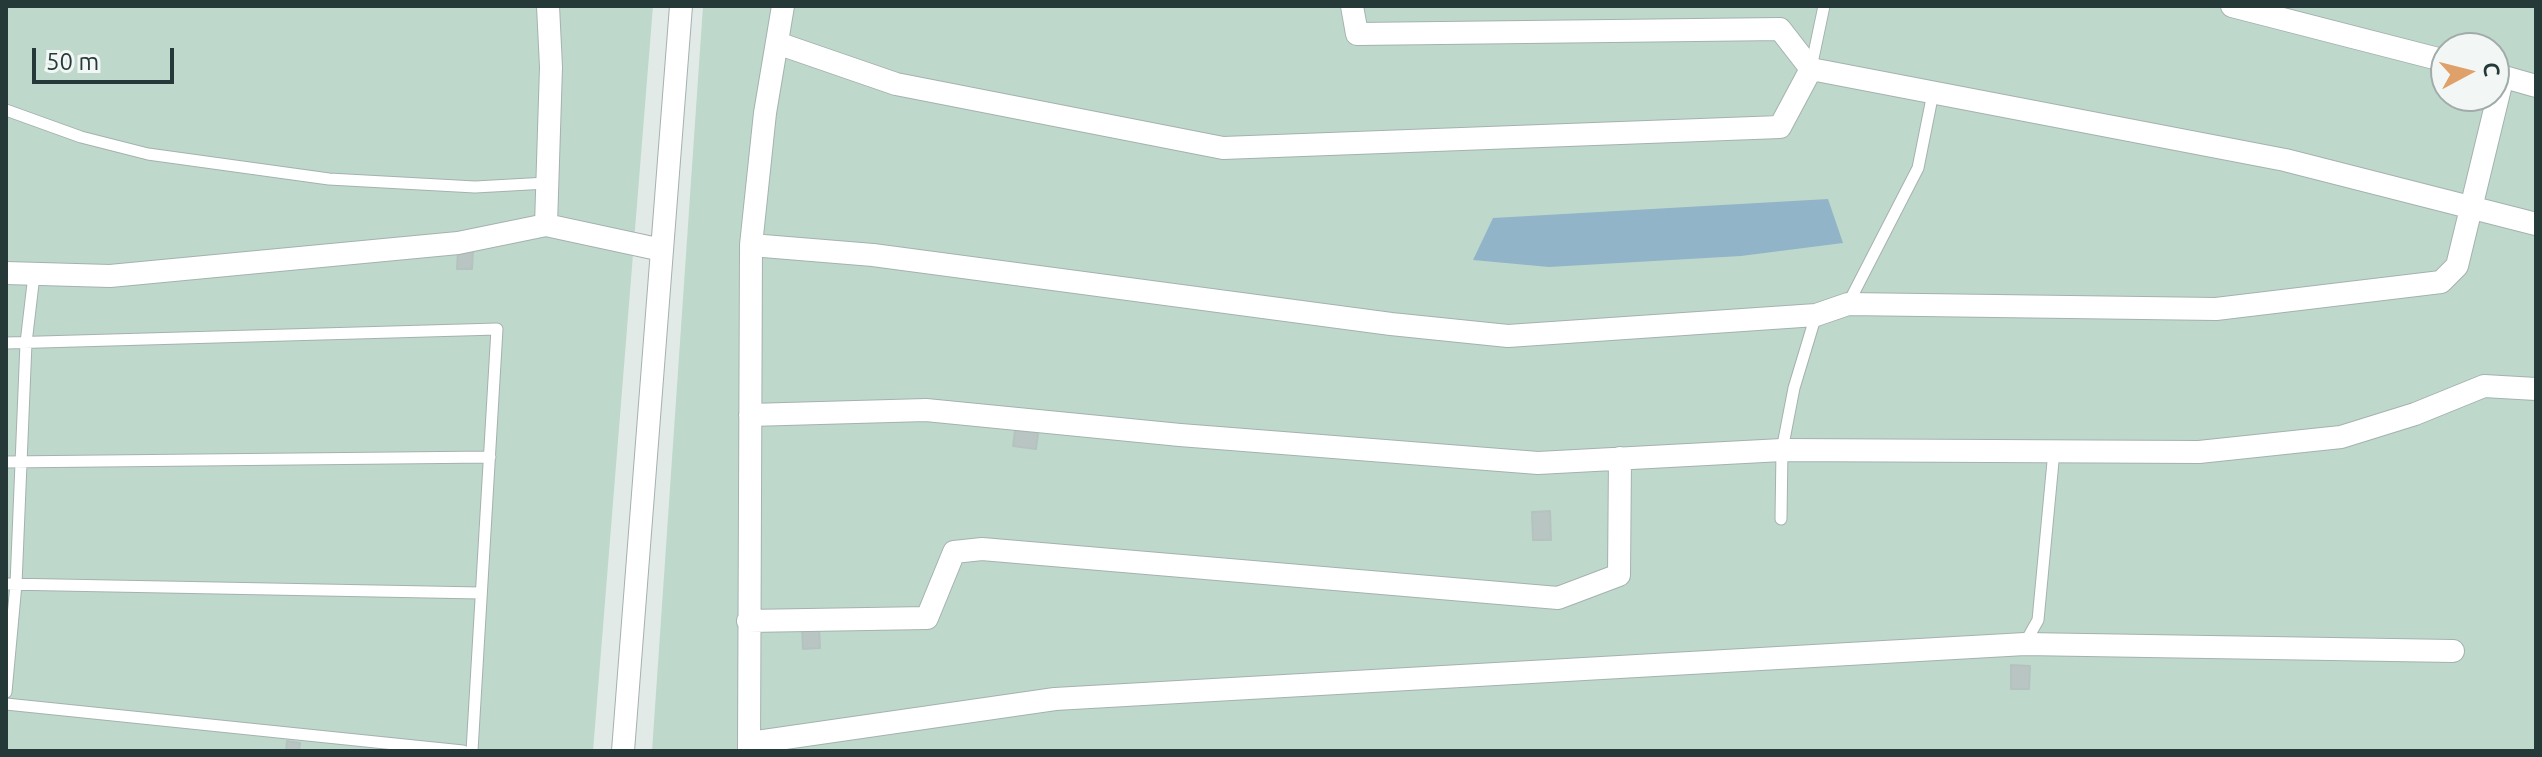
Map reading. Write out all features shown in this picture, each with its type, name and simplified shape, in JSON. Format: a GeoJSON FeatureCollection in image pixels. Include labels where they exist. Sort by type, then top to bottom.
{"type":"FeatureCollection","features":[{"type":"Feature","properties":{"kind":"street"},"geometry":{"type":"LineString","coordinates":[[546,225],[551,67],[548,6]]}},
{"type":"Feature","properties":{"kind":"street"},"geometry":{"type":"LineString","coordinates":[[623,751],[681,6]]}},
{"type":"Feature","properties":{"kind":"street"},"geometry":{"type":"LineString","coordinates":[[783,6],[765,113],[751,245],[750,747],[1055,699],[2025,644],[2453,651]]}},
{"type":"Feature","properties":{"kind":"street"},"geometry":{"type":"LineString","coordinates":[[1352,6],[1357,34],[1780,29],[1811,69],[2285,160],[2536,224]]}},
{"type":"Feature","properties":{"kind":"street"},"geometry":{"type":"LineString","coordinates":[[2232,6],[2430,57]]}},
{"type":"Feature","properties":{"kind":"street"},"geometry":{"type":"LineString","coordinates":[[777,43],[896,84],[1223,148],[1780,127],[1811,69]]}},
{"type":"Feature","properties":{"kind":"street"},"geometry":{"type":"LineString","coordinates":[[2510,78],[2536,86]]}},
{"type":"Feature","properties":{"kind":"street"},"geometry":{"type":"LineString","coordinates":[[751,245],[873,255],[1375,322],[1508,336],[1816,315],[1848,304],[2216,309],[2441,282],[2457,266],[2490,112]]}},
{"type":"Feature","properties":{"kind":"street"},"geometry":{"type":"LineString","coordinates":[[6,273],[110,276],[458,243],[546,225],[662,250]]}},
{"type":"Feature","properties":{"kind":"street"},"geometry":{"type":"LineString","coordinates":[[750,415],[926,410],[1164,434],[1538,463],[1782,450],[2199,452],[2341,437],[2415,414],[2484,386],[2536,389]]}},
{"type":"Feature","properties":{"kind":"street"},"geometry":{"type":"LineString","coordinates":[[748,621],[927,618],[954,552],[982,549],[1558,598],[1619,575],[1620,458]]}},
{"type":"Feature","properties":{"kind":"lane"},"geometry":{"type":"LineString","coordinates":[[1811,69],[1824,6]]}},
{"type":"Feature","properties":{"kind":"lane"},"geometry":{"type":"LineString","coordinates":[[1848,304],[1918,168],[1933,93]]}},
{"type":"Feature","properties":{"kind":"lane"},"geometry":{"type":"LineString","coordinates":[[6,110],[81,137],[148,154],[269,171],[329,179],[475,187],[547,183]]}},
{"type":"Feature","properties":{"kind":"lane"},"geometry":{"type":"LineString","coordinates":[[6,692],[26,343],[34,275]]}},
{"type":"Feature","properties":{"kind":"lane"},"geometry":{"type":"LineString","coordinates":[[1781,519],[1782,450],[1794,388],[1816,315]]}},
{"type":"Feature","properties":{"kind":"lane"},"geometry":{"type":"LineString","coordinates":[[6,343],[497,329],[472,751]]}},
{"type":"Feature","properties":{"kind":"lane"},"geometry":{"type":"LineString","coordinates":[[2025,644],[2038,620],[2054,451]]}},
{"type":"Feature","properties":{"kind":"lane"},"geometry":{"type":"LineString","coordinates":[[6,462],[490,457]]}},
{"type":"Feature","properties":{"kind":"lane"},"geometry":{"type":"LineString","coordinates":[[11,584],[481,593]]}},
{"type":"Feature","properties":{"kind":"lane"},"geometry":{"type":"LineString","coordinates":[[6,704],[463,751]]}},
{"type":"Feature","properties":{"kind":"green space"},"geometry":{"type":"Polygon","coordinates":[[[6,6],[653,6],[593,751],[6,751],[6,6]]]}},
{"type":"Feature","properties":{"kind":"green space"},"geometry":{"type":"Polygon","coordinates":[[[703,6],[2536,6],[2536,751],[652,751],[703,6]]]}},
{"type":"Feature","properties":{"kind":"water"},"geometry":{"type":"Polygon","coordinates":[[[1828,199],[1843,243],[1741,256],[1549,267],[1473,260],[1493,218],[1828,199]]]}},
{"type":"Feature","properties":{"kind":"building"},"geometry":{"type":"Polygon","coordinates":[[[458,250],[473,250],[472,269],[457,269],[458,250]]]}},
{"type":"Feature","properties":{"kind":"building"},"geometry":{"type":"Polygon","coordinates":[[[1016,423],[1039,426],[1036,449],[1013,446],[1016,423]]]}},
{"type":"Feature","properties":{"kind":"building"},"geometry":{"type":"Polygon","coordinates":[[[1550,511],[1551,540],[1533,540],[1532,512],[1550,511]]]}},
{"type":"Feature","properties":{"kind":"building"},"geometry":{"type":"Polygon","coordinates":[[[819,625],[820,648],[803,649],[802,626],[819,625]]]}},
{"type":"Feature","properties":{"kind":"building"},"geometry":{"type":"Polygon","coordinates":[[[2011,665],[2030,666],[2029,689],[2011,689],[2011,665]]]}},
{"type":"Feature","properties":{"kind":"building"},"geometry":{"type":"Polygon","coordinates":[[[287,741],[300,743],[299,751],[286,751],[287,741]]]}}]}
